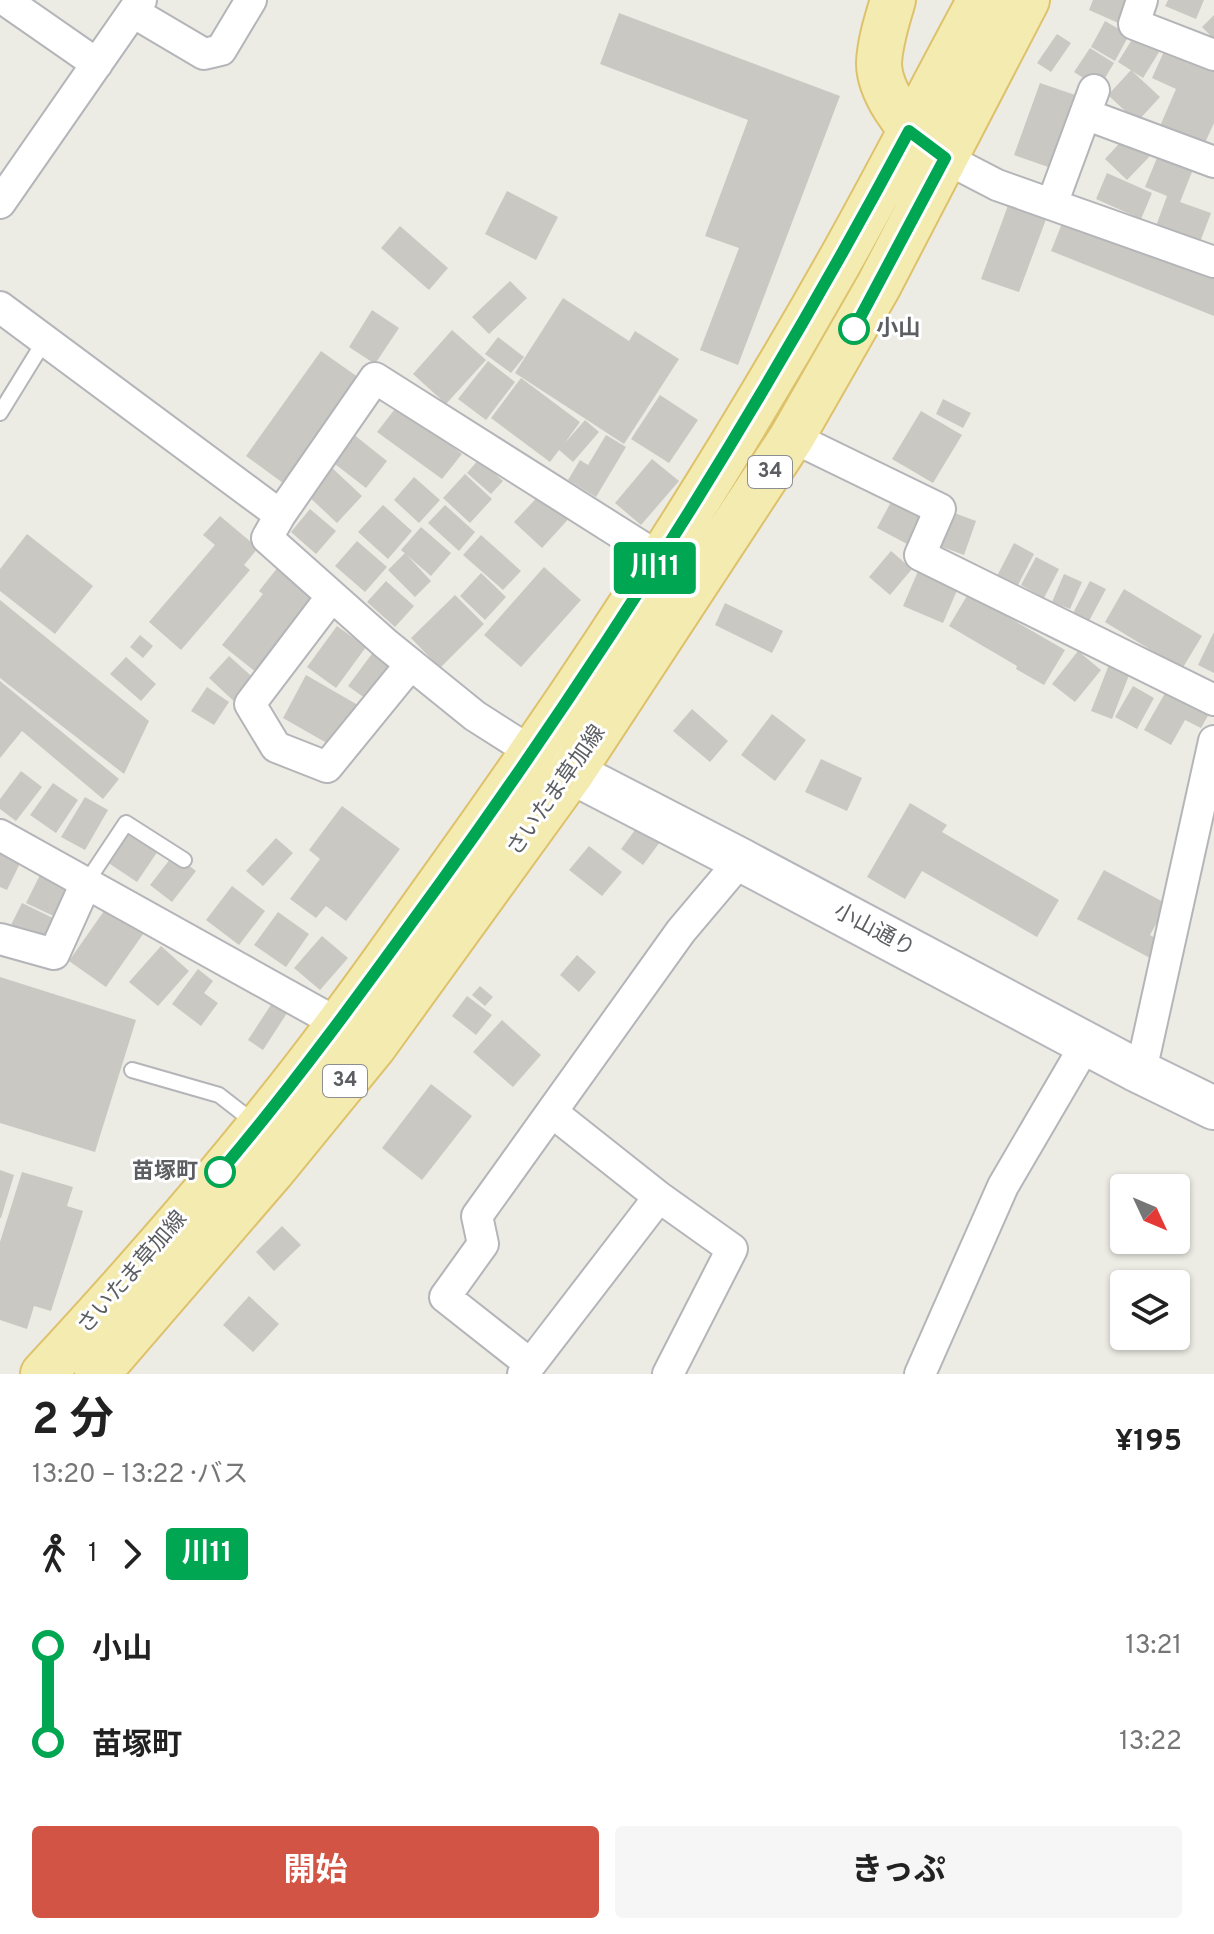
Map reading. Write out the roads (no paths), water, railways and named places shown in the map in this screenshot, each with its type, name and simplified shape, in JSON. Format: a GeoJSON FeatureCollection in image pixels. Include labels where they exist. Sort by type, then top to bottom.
{"type":"FeatureCollection","features":[{"type":"Feature","properties":{"kind":"main road"},"geometry":{"type":"LineString","coordinates":[[893,0],[883,34],[879,66],[889,96],[909,131],[945,158]]}},
{"type":"Feature","properties":{"kind":"main road","name":"さいたま草加線"},"geometry":{"type":"LineString","coordinates":[[43,1374],[101,1311],[339,1024],[533,753],[661,559],[838,264],[980,0]]}},
{"type":"Feature","properties":{"kind":"main road","name":"さいたま草加線"},"geometry":{"type":"LineString","coordinates":[[97,1374],[272,1171],[374,1046],[573,771],[792,437],[879,285],[1027,0]]}},
{"type":"Feature","properties":{"kind":"street"},"geometry":{"type":"LineString","coordinates":[[5,0],[97,64]]}},
{"type":"Feature","properties":{"kind":"street"},"geometry":{"type":"LineString","coordinates":[[0,203],[137,6],[204,54],[221,50],[251,0]]}},
{"type":"Feature","properties":{"kind":"street"},"geometry":{"type":"LineString","coordinates":[[1142,0],[1134,24],[1214,55]]}},
{"type":"Feature","properties":{"kind":"street"},"geometry":{"type":"LineString","coordinates":[[1052,204],[1089,102],[1214,162]]}},
{"type":"Feature","properties":{"kind":"street"},"geometry":{"type":"LineString","coordinates":[[945,158],[997,185],[1214,262]]}},
{"type":"Feature","properties":{"kind":"street"},"geometry":{"type":"LineString","coordinates":[[0,307],[280,515]]}},
{"type":"Feature","properties":{"kind":"street"},"geometry":{"type":"LineString","coordinates":[[533,753],[475,716],[267,538],[280,515],[375,378],[661,559]]}},
{"type":"Feature","properties":{"kind":"street"},"geometry":{"type":"LineString","coordinates":[[792,437],[940,509],[920,555],[1214,700]]}},
{"type":"Feature","properties":{"kind":"street"},"geometry":{"type":"LineString","coordinates":[[332,596],[250,704],[276,747],[327,767],[411,664]]}},
{"type":"Feature","properties":{"kind":"street"},"geometry":{"type":"LineString","coordinates":[[1134,1069],[1145,1053],[1214,741]]}},
{"type":"Feature","properties":{"kind":"street","name":"小山通り"},"geometry":{"type":"LineString","coordinates":[[533,753],[573,771],[1086,1044],[1214,1108]]}},
{"type":"Feature","properties":{"kind":"street"},"geometry":{"type":"LineString","coordinates":[[0,835],[339,1024]]}},
{"type":"Feature","properties":{"kind":"street"},"geometry":{"type":"LineString","coordinates":[[659,1197],[527,1369],[445,1297],[483,1244],[477,1216],[681,931],[741,860]]}},
{"type":"Feature","properties":{"kind":"street"},"geometry":{"type":"LineString","coordinates":[[0,939],[54,954],[86,883]]}},
{"type":"Feature","properties":{"kind":"street"},"geometry":{"type":"LineString","coordinates":[[920,1374],[1003,1186],[1086,1044]]}},
{"type":"Feature","properties":{"kind":"street"},"geometry":{"type":"LineString","coordinates":[[553,1113],[659,1197],[732,1249],[668,1374]]}},
{"type":"Feature","properties":{"kind":"lane"},"geometry":{"type":"LineString","coordinates":[[0,413],[45,340]]}},
{"type":"Feature","properties":{"kind":"lane"},"geometry":{"type":"LineString","coordinates":[[86,883],[126,823],[184,860]]}},
{"type":"Feature","properties":{"kind":"lane"},"geometry":{"type":"LineString","coordinates":[[132,1070],[219,1095],[258,1125]]}},
{"type":"Feature","properties":{"kind":"place","name":"小山"},"geometry":{"type":"Point","coordinates":[854,329]}},
{"type":"Feature","properties":{"kind":"place","name":"苗塚町"},"geometry":{"type":"Point","coordinates":[220,1172]}}]}
